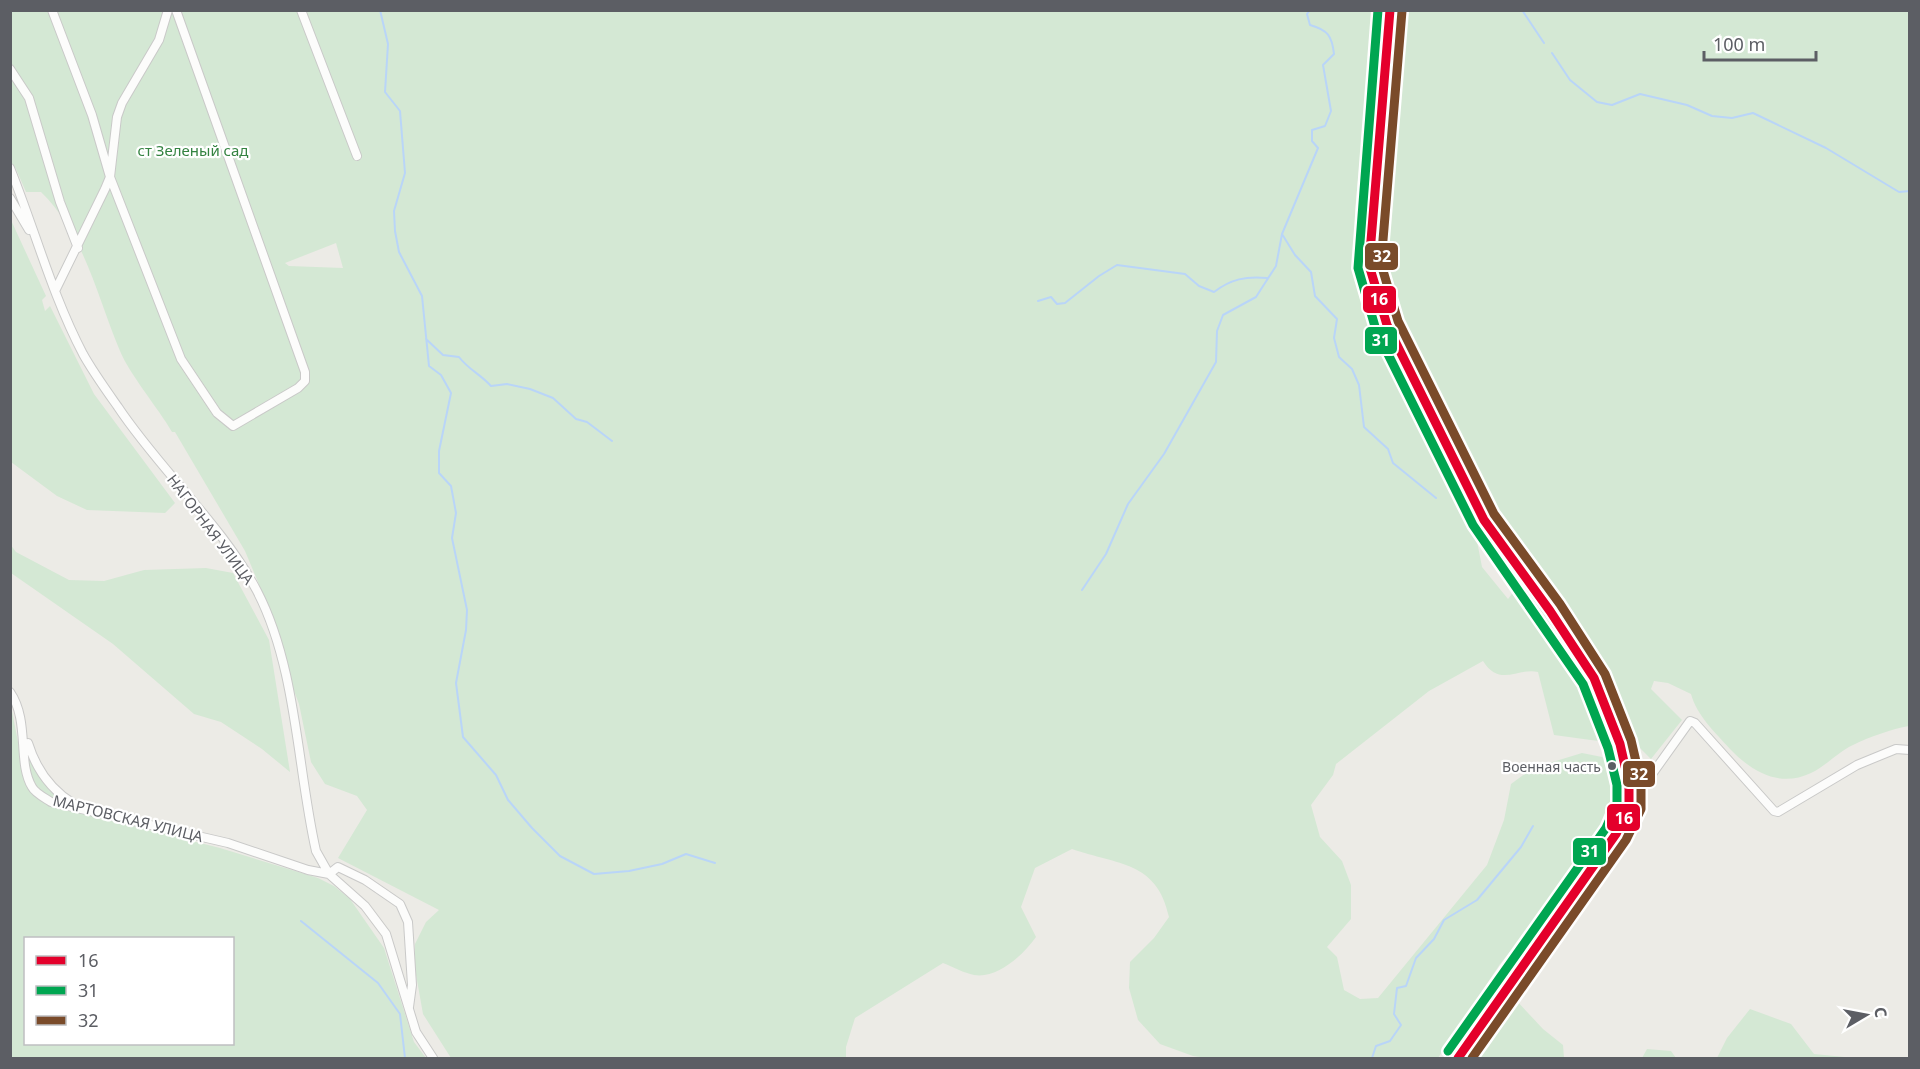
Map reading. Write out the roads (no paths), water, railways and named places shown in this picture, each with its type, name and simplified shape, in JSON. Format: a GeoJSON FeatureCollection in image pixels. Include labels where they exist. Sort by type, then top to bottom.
{"type":"FeatureCollection","features":[{"type":"Feature","properties":{"kind":"street"},"geometry":{"type":"LineString","coordinates":[[52,10],[92,115],[110,177],[181,359],[217,413],[233,426],[298,388],[305,381],[305,372],[176,10]]}},
{"type":"Feature","properties":{"kind":"street"},"geometry":{"type":"LineString","coordinates":[[56,289],[78,248],[110,177],[117,117],[122,103],[159,40],[168,10]]}},
{"type":"Feature","properties":{"kind":"street"},"geometry":{"type":"LineString","coordinates":[[301,10],[357,156]]}},
{"type":"Feature","properties":{"kind":"street"},"geometry":{"type":"LineString","coordinates":[[1390,10],[1369,265],[1387,325],[1484,520],[1550,611],[1594,678],[1626,763],[1629,806]]}},
{"type":"Feature","properties":{"kind":"street"},"geometry":{"type":"LineString","coordinates":[[10,69],[29,98],[60,202],[78,248]]}},
{"type":"Feature","properties":{"kind":"street","name":"НАГОРНАЯ УЛИЦА"},"geometry":{"type":"LineString","coordinates":[[10,168],[38,247],[84,354],[120,410],[229,549],[257,591],[275,632],[301,759],[311,828],[320,863],[328,874]]}},
{"type":"Feature","properties":{"kind":"street"},"geometry":{"type":"LineString","coordinates":[[10,198],[38,247]]}},
{"type":"Feature","properties":{"kind":"street","name":"МАРТОВСКАЯ УЛИЦА"},"geometry":{"type":"LineString","coordinates":[[10,692],[24,734],[25,764],[32,788],[51,802],[228,843],[286,863],[328,874]]}},
{"type":"Feature","properties":{"kind":"street"},"geometry":{"type":"LineString","coordinates":[[1458,1059],[1616,834],[1629,806],[1690,721],[1695,723],[1774,811],[1778,812],[1857,765],[1896,749],[1910,750]]}},
{"type":"Feature","properties":{"kind":"street"},"geometry":{"type":"LineString","coordinates":[[24,734],[32,757],[48,783],[76,806]]}},
{"type":"Feature","properties":{"kind":"street"},"geometry":{"type":"LineString","coordinates":[[409,1007],[412,985],[408,922],[400,904],[365,880],[338,867],[328,874],[365,906],[386,934],[409,1007],[417,1032],[433,1059]]}},
{"type":"Feature","properties":{"kind":"waterway"},"geometry":{"type":"LineString","coordinates":[[380,10],[388,44],[385,92],[400,111],[405,173],[394,211],[395,231],[399,252],[422,296],[429,366],[441,375],[451,393],[439,451],[439,473],[451,486],[456,513],[452,538],[467,610],[466,630],[456,683],[463,737],[496,775],[508,800],[532,828],[560,856],[594,874],[629,871],[662,864],[686,854],[715,863]]}},
{"type":"Feature","properties":{"kind":"waterway"},"geometry":{"type":"LineString","coordinates":[[1082,590],[1106,554],[1128,504],[1164,454],[1216,362],[1217,331],[1223,315],[1256,297],[1276,266],[1282,234],[1318,148],[1312,141],[1312,130],[1325,126],[1331,111],[1323,65],[1334,54],[1333,48],[1328,35],[1321,29],[1310,25],[1307,14],[1310,10]]}},
{"type":"Feature","properties":{"kind":"waterway"},"geometry":{"type":"LineString","coordinates":[[1522,10],[1544,43]]}},
{"type":"Feature","properties":{"kind":"waterway"},"geometry":{"type":"LineString","coordinates":[[1552,53],[1570,80],[1597,102],[1612,105],[1640,94],[1687,105],[1712,116],[1732,118],[1753,113],[1826,148],[1899,192],[1910,191]]}},
{"type":"Feature","properties":{"kind":"waterway"},"geometry":{"type":"LineString","coordinates":[[1282,234],[1295,255],[1311,272],[1315,296],[1337,319],[1334,338],[1339,357],[1352,369],[1359,385],[1364,427],[1388,449],[1393,463],[1436,498]]}},
{"type":"Feature","properties":{"kind":"waterway"},"geometry":{"type":"LineString","coordinates":[[1038,301],[1051,297],[1057,304],[1065,303],[1117,265],[1185,274],[1199,286],[1214,292],[1239,279],[1267,278]]}},
{"type":"Feature","properties":{"kind":"waterway"},"geometry":{"type":"LineString","coordinates":[[426,339],[443,355],[459,357],[491,386],[507,384],[530,389],[553,398],[576,419],[587,422],[612,441]]}},
{"type":"Feature","properties":{"kind":"waterway"},"geometry":{"type":"LineString","coordinates":[[1372,1058],[1376,1046],[1390,1041],[1401,1025],[1394,1014],[1397,988],[1406,986],[1416,958],[1434,939],[1444,920],[1477,900],[1521,847],[1533,826]]}},
{"type":"Feature","properties":{"kind":"waterway"},"geometry":{"type":"LineString","coordinates":[[301,921],[378,983],[400,1014],[405,1058]]}},
{"type":"Feature","properties":{"kind":"place","name":"Военная часть"},"geometry":{"type":"Point","coordinates":[1612,766]}},
{"type":"Feature","properties":{"kind":"park label","name":"ст Зеленый сад"},"geometry":{"type":"Point","coordinates":[193,150]}}]}
